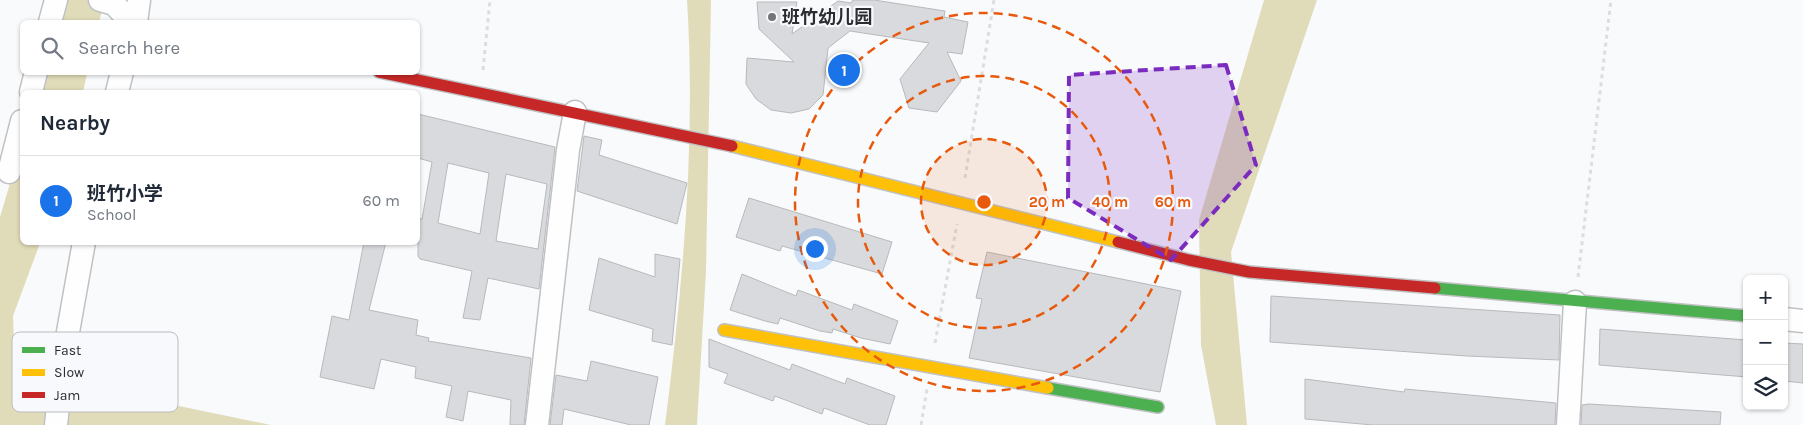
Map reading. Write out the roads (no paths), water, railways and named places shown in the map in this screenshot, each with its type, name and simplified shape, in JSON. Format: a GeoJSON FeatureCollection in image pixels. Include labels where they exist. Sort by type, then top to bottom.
{"type":"FeatureCollection","features":[{"type":"Feature","properties":{"kind":"street"},"geometry":{"type":"LineString","coordinates":[[51,20],[56,0]]}},
{"type":"Feature","properties":{"kind":"street"},"geometry":{"type":"LineString","coordinates":[[136,20],[139,0]]}},
{"type":"Feature","properties":{"kind":"street"},"geometry":{"type":"LineString","coordinates":[[107,2],[133,20]]}},
{"type":"Feature","properties":{"kind":"street"},"geometry":{"type":"LineString","coordinates":[[31,90],[35,75]]}},
{"type":"Feature","properties":{"kind":"street"},"geometry":{"type":"LineString","coordinates":[[118,90],[121,75]]}},
{"type":"Feature","properties":{"kind":"street"},"geometry":{"type":"LineString","coordinates":[[393,75],[682,134],[1189,260],[1249,272],[1743,316]]}},
{"type":"Feature","properties":{"kind":"street"},"geometry":{"type":"LineString","coordinates":[[537,425],[568,150],[575,112]]}},
{"type":"Feature","properties":{"kind":"street"},"geometry":{"type":"LineString","coordinates":[[8,172],[20,129]]}},
{"type":"Feature","properties":{"kind":"street"},"geometry":{"type":"LineString","coordinates":[[68,332],[83,245]]}},
{"type":"Feature","properties":{"kind":"street"},"geometry":{"type":"LineString","coordinates":[[1568,425],[1575,302]]}},
{"type":"Feature","properties":{"kind":"street"},"geometry":{"type":"LineString","coordinates":[[1788,319],[1803,321]]}},
{"type":"Feature","properties":{"kind":"street"},"geometry":{"type":"LineString","coordinates":[[724,330],[1158,407]]}},
{"type":"Feature","properties":{"kind":"street"},"geometry":{"type":"LineString","coordinates":[[56,425],[57,412]]}},
{"type":"Feature","properties":{"kind":"place","name":"班竹幼儿园"},"geometry":{"type":"Point","coordinates":[772,17]}},
{"type":"Feature","properties":{"kind":"place","name":"班竹小学"},"geometry":{"type":"Point","coordinates":[844,70]}}]}
